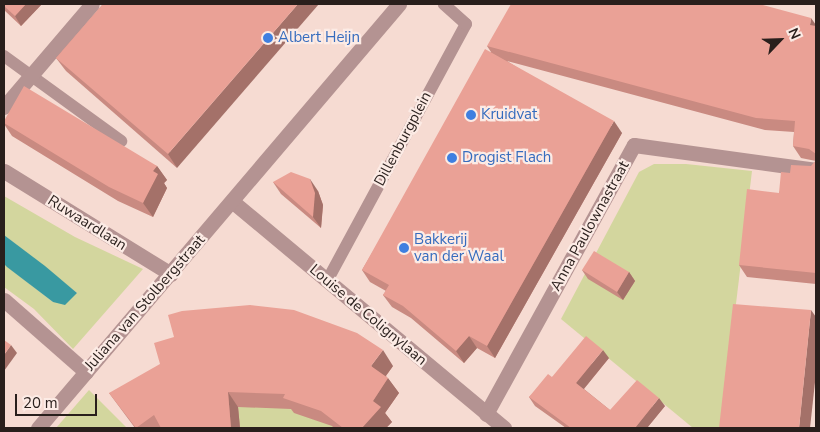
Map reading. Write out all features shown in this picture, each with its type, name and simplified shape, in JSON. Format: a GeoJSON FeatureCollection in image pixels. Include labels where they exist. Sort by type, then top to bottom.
{"type":"FeatureCollection","features":[{"type":"Feature","properties":{"kind":"street"},"geometry":{"type":"LineString","coordinates":[[4,107],[92,4]]}},
{"type":"Feature","properties":{"kind":"street"},"geometry":{"type":"LineString","coordinates":[[233,202],[399,4]]}},
{"type":"Feature","properties":{"kind":"street","name":"Anna Paulownastraat"},"geometry":{"type":"LineString","coordinates":[[486,414],[634,145],[816,170]]}},
{"type":"Feature","properties":{"kind":"street","name":"Ruwaardlaan"},"geometry":{"type":"LineString","coordinates":[[4,171],[171,274]]}},
{"type":"Feature","properties":{"kind":"street","name":"Juliana van Stolbergstraat"},"geometry":{"type":"LineString","coordinates":[[38,428],[233,202]]}},
{"type":"Feature","properties":{"kind":"street","name":"Louise de Colignylaan"},"geometry":{"type":"LineString","coordinates":[[233,202],[504,428]]}},
{"type":"Feature","properties":{"kind":"street"},"geometry":{"type":"LineString","coordinates":[[4,300],[86,372]]}},
{"type":"Feature","properties":{"kind":"lane","name":"Dillenburgplein"},"geometry":{"type":"LineString","coordinates":[[326,280],[466,24],[444,4]]}},
{"type":"Feature","properties":{"kind":"lane"},"geometry":{"type":"LineString","coordinates":[[4,56],[32,74],[122,141]]}},
{"type":"Feature","properties":{"kind":"green space"},"geometry":{"type":"Polygon","coordinates":[[[654,164],[686,164],[752,171],[721,428],[693,428],[561,319],[639,172],[654,164]]]}},
{"type":"Feature","properties":{"kind":"green space"},"geometry":{"type":"Polygon","coordinates":[[[4,196],[75,237],[143,269],[73,349],[34,309],[4,287],[4,264],[53,302],[77,293],[4,235],[4,196]]]}},
{"type":"Feature","properties":{"kind":"green space"},"geometry":{"type":"Polygon","coordinates":[[[248,389],[356,428],[233,428],[226,396],[248,389]]]}},
{"type":"Feature","properties":{"kind":"green space"},"geometry":{"type":"Polygon","coordinates":[[[89,390],[127,428],[56,428],[89,390]]]}},
{"type":"Feature","properties":{"kind":"water"},"geometry":{"type":"Polygon","coordinates":[[[4,235],[77,293],[65,305],[53,302],[7,267],[4,264],[4,235]]]}},
{"type":"Feature","properties":{"kind":"building"},"geometry":{"type":"Polygon","coordinates":[[[4,4],[26,4],[15,16],[4,4]]]}},
{"type":"Feature","properties":{"kind":"building"},"geometry":{"type":"Polygon","coordinates":[[[103,4],[298,4],[168,154],[56,58],[103,4]]]}},
{"type":"Feature","properties":{"kind":"building"},"geometry":{"type":"Polygon","coordinates":[[[511,4],[759,4],[811,18],[810,25],[816,26],[816,154],[809,149],[793,146],[795,121],[756,118],[487,46],[511,4]]]}},
{"type":"Feature","properties":{"kind":"building"},"geometry":{"type":"Polygon","coordinates":[[[485,49],[614,121],[487,346],[469,336],[456,351],[403,306],[383,295],[389,285],[362,270],[485,49]]]}},
{"type":"Feature","properties":{"kind":"building"},"geometry":{"type":"Polygon","coordinates":[[[24,86],[157,166],[153,171],[158,174],[143,203],[109,187],[4,123],[24,86]]]}},
{"type":"Feature","properties":{"kind":"building"},"geometry":{"type":"Polygon","coordinates":[[[816,160],[816,273],[739,265],[747,189],[779,193],[781,172],[790,173],[791,165],[811,166],[816,160]]]}},
{"type":"Feature","properties":{"kind":"building"},"geometry":{"type":"Polygon","coordinates":[[[291,172],[310,179],[315,193],[313,217],[273,182],[291,172]]]}},
{"type":"Feature","properties":{"kind":"building"},"geometry":{"type":"Polygon","coordinates":[[[594,251],[629,272],[617,292],[582,270],[594,251]]]}},
{"type":"Feature","properties":{"kind":"building"},"geometry":{"type":"Polygon","coordinates":[[[733,304],[811,310],[799,428],[719,428],[733,304]]]}},
{"type":"Feature","properties":{"kind":"building"},"geometry":{"type":"Polygon","coordinates":[[[250,305],[294,310],[357,333],[383,350],[371,366],[388,378],[373,401],[381,407],[362,428],[343,428],[321,411],[283,398],[285,394],[228,392],[231,428],[161,428],[154,415],[136,428],[109,393],[160,364],[154,343],[174,337],[168,315],[182,311],[250,305]]]}},
{"type":"Feature","properties":{"kind":"building"},"geometry":{"type":"Polygon","coordinates":[[[586,336],[603,350],[576,383],[610,410],[637,380],[659,398],[635,428],[571,428],[529,397],[548,374],[552,377],[586,336]]]}},
{"type":"Feature","properties":{"kind":"building"},"geometry":{"type":"Polygon","coordinates":[[[4,340],[11,345],[4,355],[4,340]]]}},
{"type":"Feature","properties":{"kind":"place","name":"Albert Heijn"},"geometry":{"type":"Point","coordinates":[268,38]}},
{"type":"Feature","properties":{"kind":"place","name":"Kruidvat"},"geometry":{"type":"Point","coordinates":[471,115]}},
{"type":"Feature","properties":{"kind":"place","name":"Drogist Flach"},"geometry":{"type":"Point","coordinates":[452,158]}},
{"type":"Feature","properties":{"kind":"place","name":"Bakkerij van der Waal"},"geometry":{"type":"Point","coordinates":[404,248]}}]}
